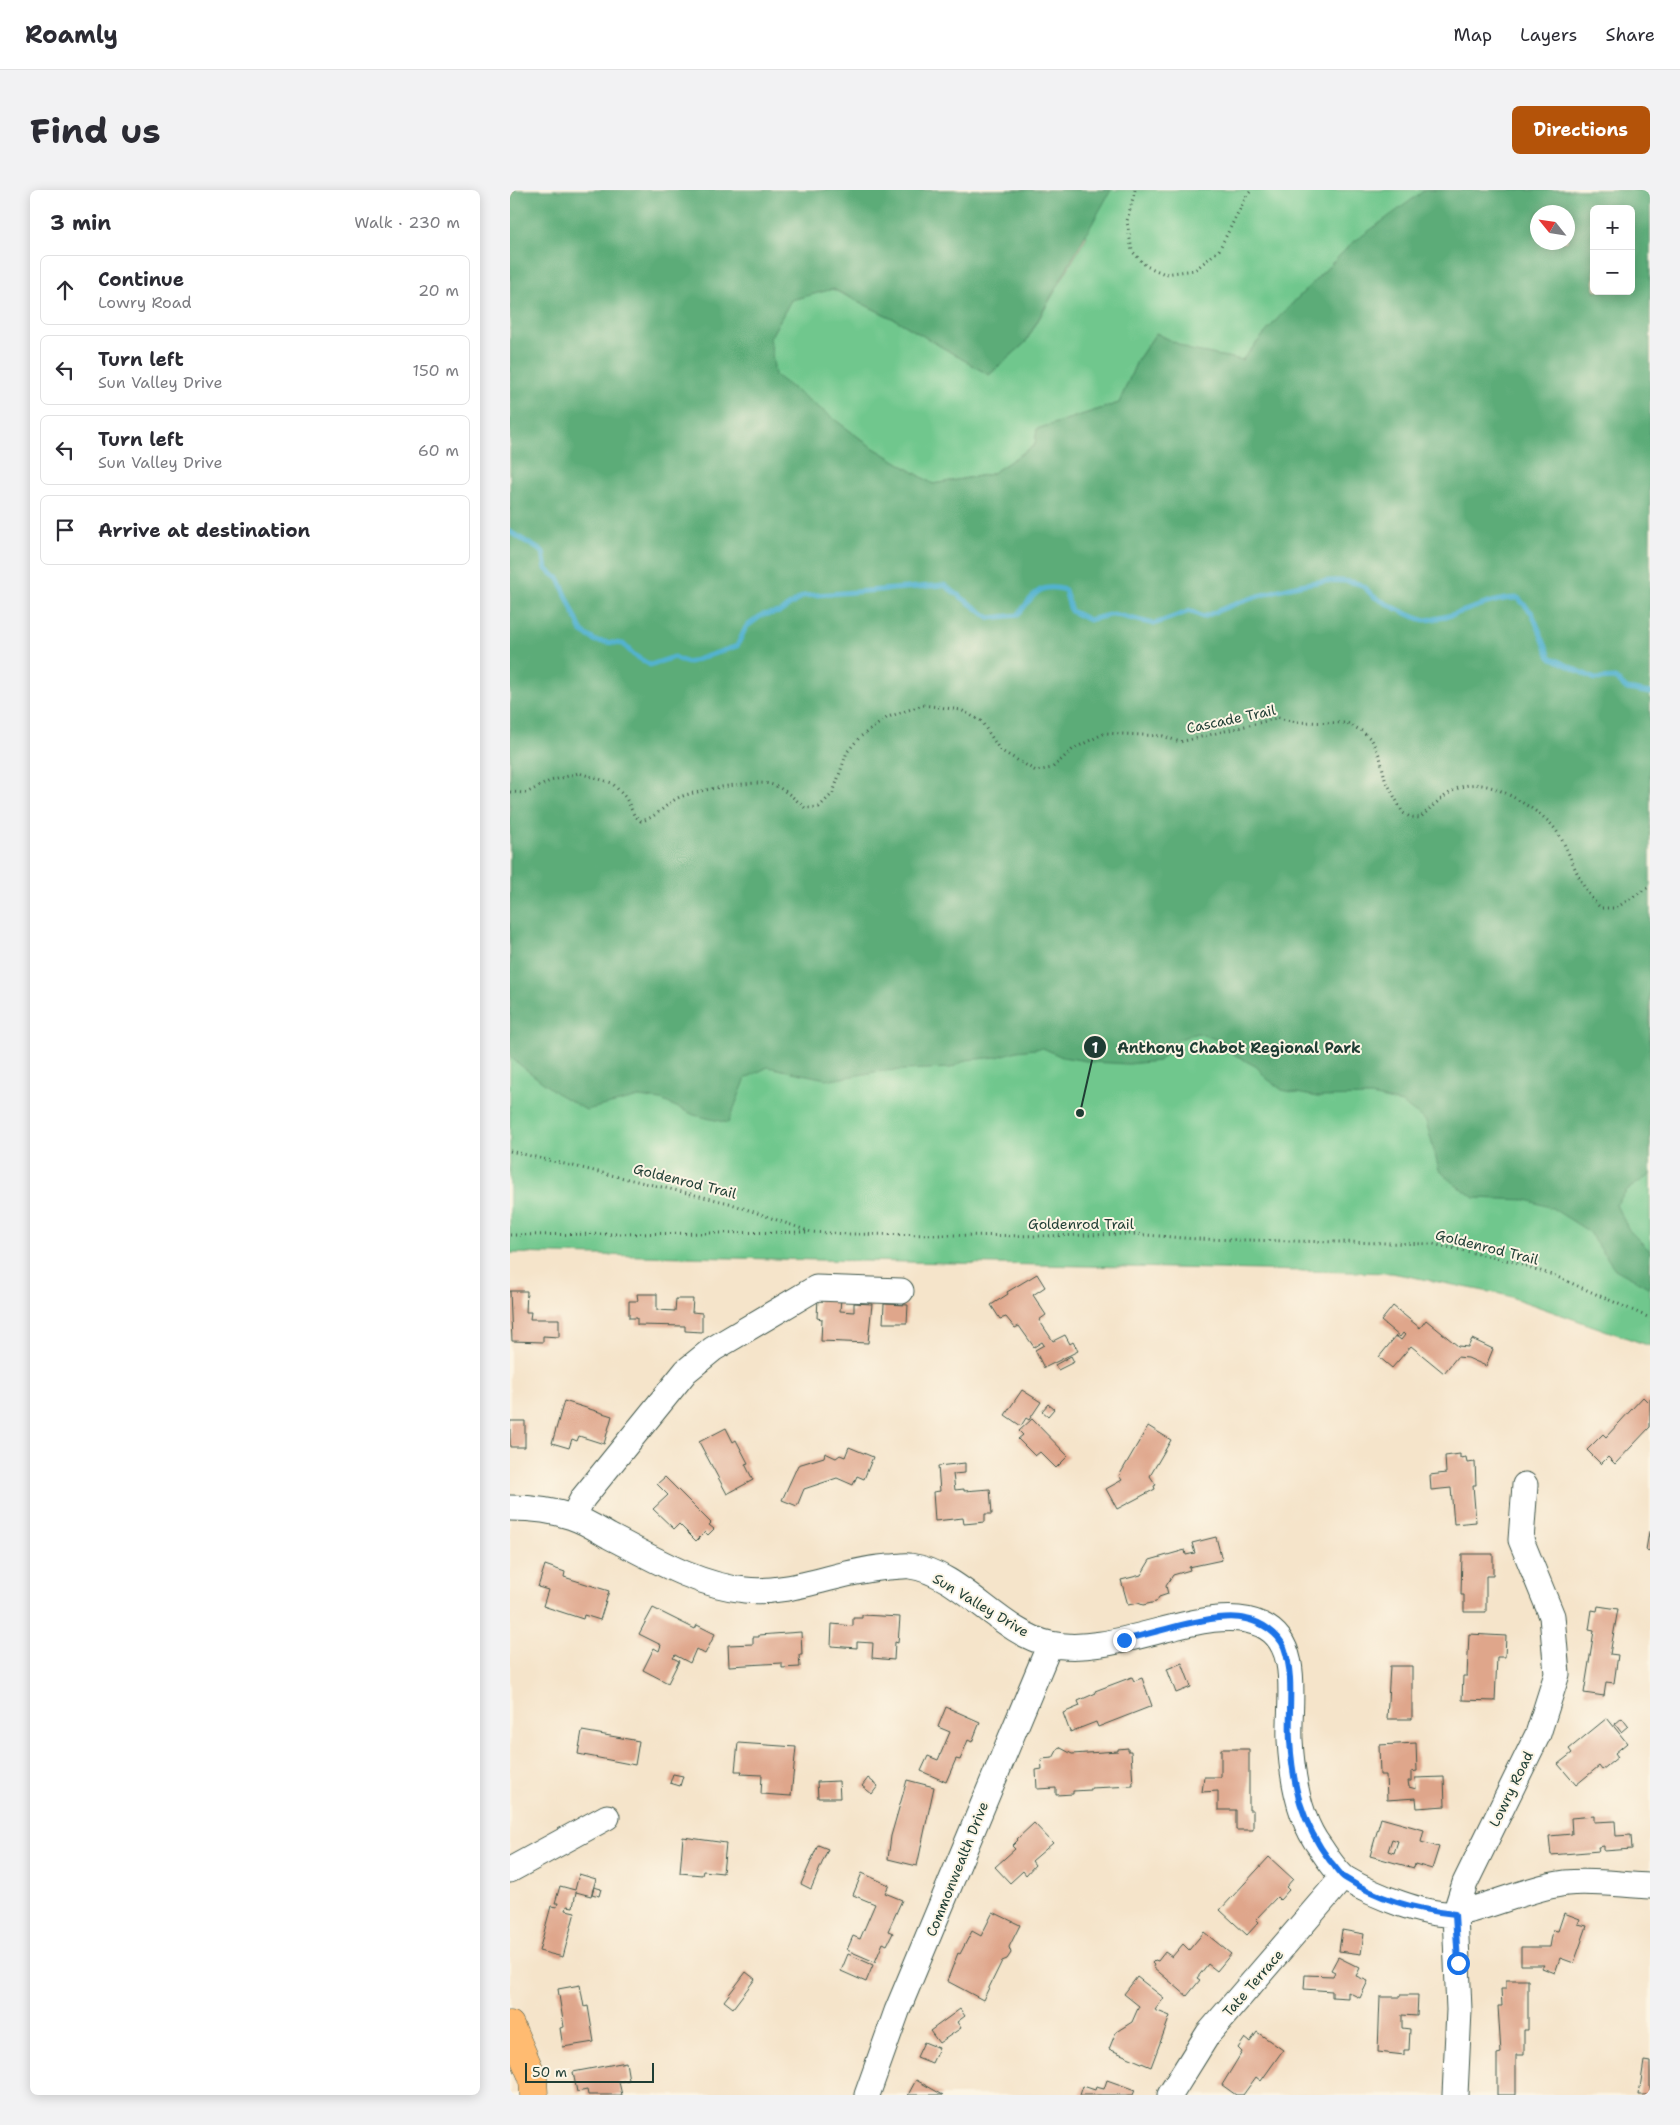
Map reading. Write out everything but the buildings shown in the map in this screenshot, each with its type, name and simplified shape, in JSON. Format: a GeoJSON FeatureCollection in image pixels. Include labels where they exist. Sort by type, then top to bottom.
{"type":"FeatureCollection","features":[{"type":"Feature","properties":{"kind":"main road"},"geometry":{"type":"LineString","coordinates":[[510,2025],[533,2078],[534,2095]]}},
{"type":"Feature","properties":{"kind":"street"},"geometry":{"type":"LineString","coordinates":[[573,1517],[583,1498],[686,1371],[713,1349],[816,1288],[901,1291]]}},
{"type":"Feature","properties":{"kind":"street","name":"Lowry Road"},"geometry":{"type":"LineString","coordinates":[[1455,2095],[1459,2010],[1455,1914],[1465,1882],[1538,1734],[1557,1674],[1552,1616],[1521,1540],[1525,1485]]}},
{"type":"Feature","properties":{"kind":"street","name":"Sun Valley Drive"},"geometry":{"type":"LineString","coordinates":[[510,1508],[538,1508],[573,1517],[686,1575],[744,1590],[783,1590],[865,1568],[910,1566],[938,1576],[959,1588],[1013,1627],[1050,1644],[1091,1645],[1124,1640],[1223,1617],[1245,1618],[1266,1626],[1283,1645],[1290,1672],[1290,1741],[1297,1799],[1316,1841],[1343,1877],[1400,1904],[1430,1912],[1455,1914],[1528,1891],[1569,1883],[1650,1886]]}},
{"type":"Feature","properties":{"kind":"street","name":"Commonwealth Drive"},"geometry":{"type":"LineString","coordinates":[[867,2095],[897,2011],[1050,1644]]}},
{"type":"Feature","properties":{"kind":"street"},"geometry":{"type":"LineString","coordinates":[[510,1870],[608,1817]]}},
{"type":"Feature","properties":{"kind":"street","name":"Tate Terrace"},"geometry":{"type":"LineString","coordinates":[[1170,2095],[1208,2034],[1343,1877]]}},
{"type":"Feature","properties":{"kind":"path"},"geometry":{"type":"LineString","coordinates":[[1135,190],[1127,221],[1132,252],[1146,266],[1165,274],[1195,270],[1219,250],[1247,195],[1252,190]]}},
{"type":"Feature","properties":{"kind":"path","name":"Cascade Trail"},"geometry":{"type":"LineString","coordinates":[[510,792],[526,793],[550,782],[579,773],[612,783],[626,798],[634,815],[641,821],[652,819],[679,798],[751,782],[771,784],[787,793],[806,808],[819,807],[833,793],[847,752],[860,737],[888,717],[923,705],[961,710],[981,721],[1000,750],[1036,771],[1052,768],[1073,749],[1105,733],[1163,736],[1180,742],[1278,718],[1296,722],[1348,723],[1362,731],[1372,740],[1380,757],[1385,779],[1403,812],[1410,817],[1420,818],[1443,796],[1466,786],[1479,784],[1497,788],[1549,821],[1563,842],[1590,899],[1601,908],[1616,908],[1650,886]]}},
{"type":"Feature","properties":{"kind":"path","name":"Goldenrod Trail"},"geometry":{"type":"LineString","coordinates":[[510,1151],[729,1203],[811,1232],[1014,1236],[1133,1234],[1196,1240],[1433,1244],[1510,1261],[1553,1275],[1650,1318]]}},
{"type":"Feature","properties":{"kind":"path"},"geometry":{"type":"LineString","coordinates":[[510,1235],[811,1232]]}},
{"type":"Feature","properties":{"kind":"green space"},"geometry":{"type":"Polygon","coordinates":[[[514,190],[1111,190],[1025,343],[989,375],[898,321],[833,289],[791,300],[770,338],[775,375],[869,445],[933,484],[991,474],[1035,445],[1037,429],[1119,403],[1137,361],[1156,333],[1190,350],[1242,360],[1279,317],[1351,244],[1425,190],[1650,190],[1650,1175],[1627,1190],[1616,1205],[1629,1230],[1650,1251],[1650,1288],[1615,1269],[1588,1231],[1552,1208],[1527,1200],[1475,1198],[1454,1184],[1439,1170],[1426,1121],[1402,1103],[1371,1096],[1317,1097],[1282,1090],[1266,1078],[1257,1067],[1235,1055],[1218,1040],[1197,1033],[1177,1040],[1159,1061],[1128,1064],[1093,1062],[1062,1057],[1043,1048],[1017,1051],[997,1057],[966,1060],[951,1068],[880,1071],[831,1080],[768,1067],[746,1078],[728,1123],[694,1115],[661,1100],[639,1097],[586,1110],[555,1092],[510,1057],[510,200],[514,190]]]}},
{"type":"Feature","properties":{"kind":"green space"},"geometry":{"type":"Polygon","coordinates":[[[919,190],[1650,190],[1635,205],[1590,205],[1590,210],[1575,211],[1575,205],[1530,205],[1530,213],[1351,244],[1279,317],[1242,360],[1190,350],[1156,333],[1137,361],[1119,403],[1037,429],[1035,445],[991,474],[933,484],[869,445],[774,375],[770,338],[791,300],[832,289],[898,321],[989,375],[1025,343],[1087,236],[919,190]]]}},
{"type":"Feature","properties":{"kind":"green space"},"geometry":{"type":"Polygon","coordinates":[[[510,728],[1650,974],[1650,1346],[1505,1295],[1392,1273],[510,1253],[510,728]]]}},
{"type":"Feature","properties":{"kind":"waterway"},"geometry":{"type":"LineString","coordinates":[[510,532],[543,552],[546,569],[559,579],[582,632],[596,641],[623,644],[634,655],[650,665],[674,657],[687,663],[737,646],[746,627],[762,615],[780,612],[803,596],[944,585],[990,618],[1018,615],[1037,592],[1042,589],[1056,588],[1065,590],[1071,611],[1089,620],[1113,614],[1154,624],[1190,611],[1203,617],[1238,603],[1280,590],[1323,581],[1343,581],[1359,584],[1383,602],[1407,614],[1425,620],[1449,616],[1495,601],[1518,598],[1532,613],[1550,657],[1595,679],[1615,678],[1627,689],[1650,693]]}},
{"type":"Feature","properties":{"kind":"place","name":"Anthony Chabot Regional Park"},"geometry":{"type":"Point","coordinates":[1080,1113]}},
{"type":"Feature","properties":{"kind":"route"},"geometry":{"type":"LineString","coordinates":[[1124,1640],[1223,1617],[1245,1618],[1266,1626],[1283,1645],[1290,1672],[1290,1741],[1297,1799],[1316,1841],[1343,1877],[1400,1904],[1430,1912],[1455,1914],[1458,1963]]}}]}
